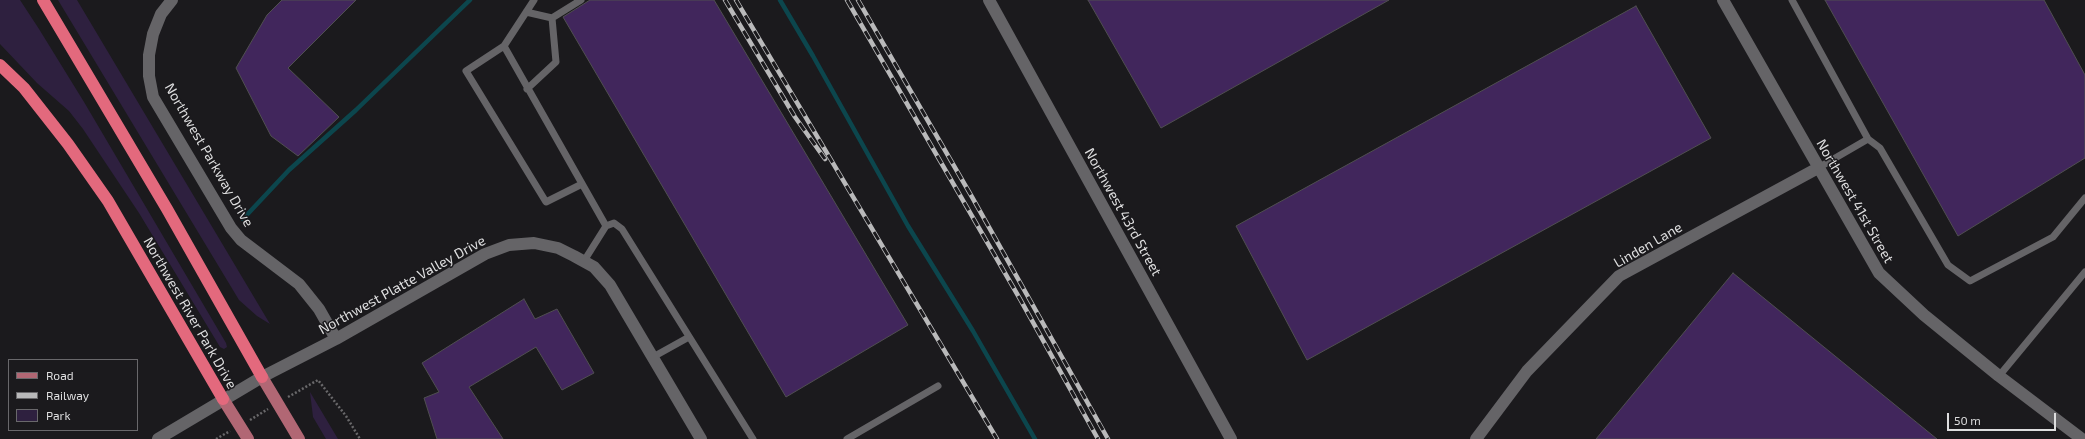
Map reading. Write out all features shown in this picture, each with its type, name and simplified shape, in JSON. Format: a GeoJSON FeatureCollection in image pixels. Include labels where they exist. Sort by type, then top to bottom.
{"type":"FeatureCollection","features":[{"type":"Feature","properties":{"kind":"highway"},"geometry":{"type":"LineString","coordinates":[[43,0],[167,209],[262,376]]}},
{"type":"Feature","properties":{"kind":"highway","name":"Northwest River Park Drive"},"geometry":{"type":"LineString","coordinates":[[0,65],[24,88],[68,144],[108,201],[223,400]]}},
{"type":"Feature","properties":{"kind":"main road"},"geometry":{"type":"LineString","coordinates":[[262,376],[299,439]]}},
{"type":"Feature","properties":{"kind":"main road","name":"Northwest River Park Drive"},"geometry":{"type":"LineString","coordinates":[[223,400],[248,439]]}},
{"type":"Feature","properties":{"kind":"street","name":"Northwest Parkway Drive"},"geometry":{"type":"LineString","coordinates":[[172,0],[161,14],[153,34],[149,55],[149,76],[153,96],[231,228],[241,240],[299,284],[319,309],[336,339]]}},
{"type":"Feature","properties":{"kind":"street","name":"Northwest 43rd Street"},"geometry":{"type":"LineString","coordinates":[[989,0],[1231,439]]}},
{"type":"Feature","properties":{"kind":"street","name":"Northwest 41st Street"},"geometry":{"type":"LineString","coordinates":[[1723,0],[1878,273],[1924,315],[1999,376],[2082,439]]}},
{"type":"Feature","properties":{"kind":"street","name":"Linden Lane"},"geometry":{"type":"LineString","coordinates":[[1476,439],[1527,371],[1619,276],[1818,168]]}},
{"type":"Feature","properties":{"kind":"street","name":"Northwest Platte Valley Drive"},"geometry":{"type":"LineString","coordinates":[[158,439],[262,376],[336,339],[485,254],[509,245],[534,243],[558,248],[584,261],[594,267],[610,285],[701,439]]}},
{"type":"Feature","properties":{"kind":"lane"},"geometry":{"type":"LineString","coordinates":[[534,0],[504,46],[466,72],[546,202],[582,184]]}},
{"type":"Feature","properties":{"kind":"lane"},"geometry":{"type":"LineString","coordinates":[[526,12],[552,18],[581,0]]}},
{"type":"Feature","properties":{"kind":"lane"},"geometry":{"type":"LineString","coordinates":[[1792,0],[1868,138],[1880,148],[1948,265],[1970,281],[2053,237],[2085,198]]}},
{"type":"Feature","properties":{"kind":"lane"},"geometry":{"type":"LineString","coordinates":[[527,88],[556,62],[552,18]]}},
{"type":"Feature","properties":{"kind":"lane"},"geometry":{"type":"LineString","coordinates":[[504,46],[606,226]]}},
{"type":"Feature","properties":{"kind":"lane"},"geometry":{"type":"LineString","coordinates":[[1818,168],[1868,138]]}},
{"type":"Feature","properties":{"kind":"lane"},"geometry":{"type":"LineString","coordinates":[[584,261],[606,226],[614,223],[622,230],[753,439]]}},
{"type":"Feature","properties":{"kind":"lane"},"geometry":{"type":"LineString","coordinates":[[1999,376],[2085,272]]}},
{"type":"Feature","properties":{"kind":"lane"},"geometry":{"type":"LineString","coordinates":[[653,357],[689,337]]}},
{"type":"Feature","properties":{"kind":"lane"},"geometry":{"type":"LineString","coordinates":[[847,439],[938,386]]}},
{"type":"Feature","properties":{"kind":"green space"},"geometry":{"type":"Polygon","coordinates":[[[0,0],[20,0],[39,29],[84,102],[226,343],[227,347],[224,349],[220,347],[139,213],[83,129],[69,111],[37,83],[0,44],[0,0]]]}},
{"type":"Feature","properties":{"kind":"green space"},"geometry":{"type":"Polygon","coordinates":[[[58,0],[77,0],[270,324],[257,316],[239,300],[58,0]]]}},
{"type":"Feature","properties":{"kind":"green space"},"geometry":{"type":"Polygon","coordinates":[[[310,392],[338,439],[326,439],[313,417],[310,392]]]}},
{"type":"Feature","properties":{"kind":"building"},"geometry":{"type":"Polygon","coordinates":[[[282,0],[356,0],[288,68],[339,117],[298,156],[271,136],[236,68],[267,15],[282,0]]]}},
{"type":"Feature","properties":{"kind":"building"},"geometry":{"type":"Polygon","coordinates":[[[590,0],[714,0],[908,325],[786,397],[563,17],[590,0]]]}},
{"type":"Feature","properties":{"kind":"building"},"geometry":{"type":"Polygon","coordinates":[[[1088,0],[1389,0],[1161,128],[1088,0]]]}},
{"type":"Feature","properties":{"kind":"building"},"geometry":{"type":"Polygon","coordinates":[[[1825,0],[2044,0],[2085,75],[2085,158],[1958,236],[1825,0]]]}},
{"type":"Feature","properties":{"kind":"building"},"geometry":{"type":"Polygon","coordinates":[[[1636,6],[1711,138],[1307,360],[1236,226],[1636,6]]]}},
{"type":"Feature","properties":{"kind":"building"},"geometry":{"type":"Polygon","coordinates":[[[1733,273],[1937,439],[1596,439],[1733,273]]]}},
{"type":"Feature","properties":{"kind":"building"},"geometry":{"type":"Polygon","coordinates":[[[524,299],[535,319],[557,309],[594,373],[562,390],[536,347],[469,387],[503,439],[437,439],[424,398],[439,392],[422,363],[524,299]]]}},
{"type":"Feature","properties":{"kind":"waterway"},"geometry":{"type":"LineString","coordinates":[[243,219],[289,170],[356,110],[470,0]]}},
{"type":"Feature","properties":{"kind":"waterway"},"geometry":{"type":"LineString","coordinates":[[780,0],[908,226],[973,331],[1035,439]]}},
{"type":"Feature","properties":{"kind":"railway"},"geometry":{"type":"LineString","coordinates":[[725,0],[795,117],[825,159]]}},
{"type":"Feature","properties":{"kind":"railway"},"geometry":{"type":"LineString","coordinates":[[736,0],[997,439]]}},
{"type":"Feature","properties":{"kind":"railway"},"geometry":{"type":"LineString","coordinates":[[847,0],[1020,299],[1098,439]]}},
{"type":"Feature","properties":{"kind":"railway"},"geometry":{"type":"LineString","coordinates":[[858,0],[972,197],[1108,439]]}}]}
